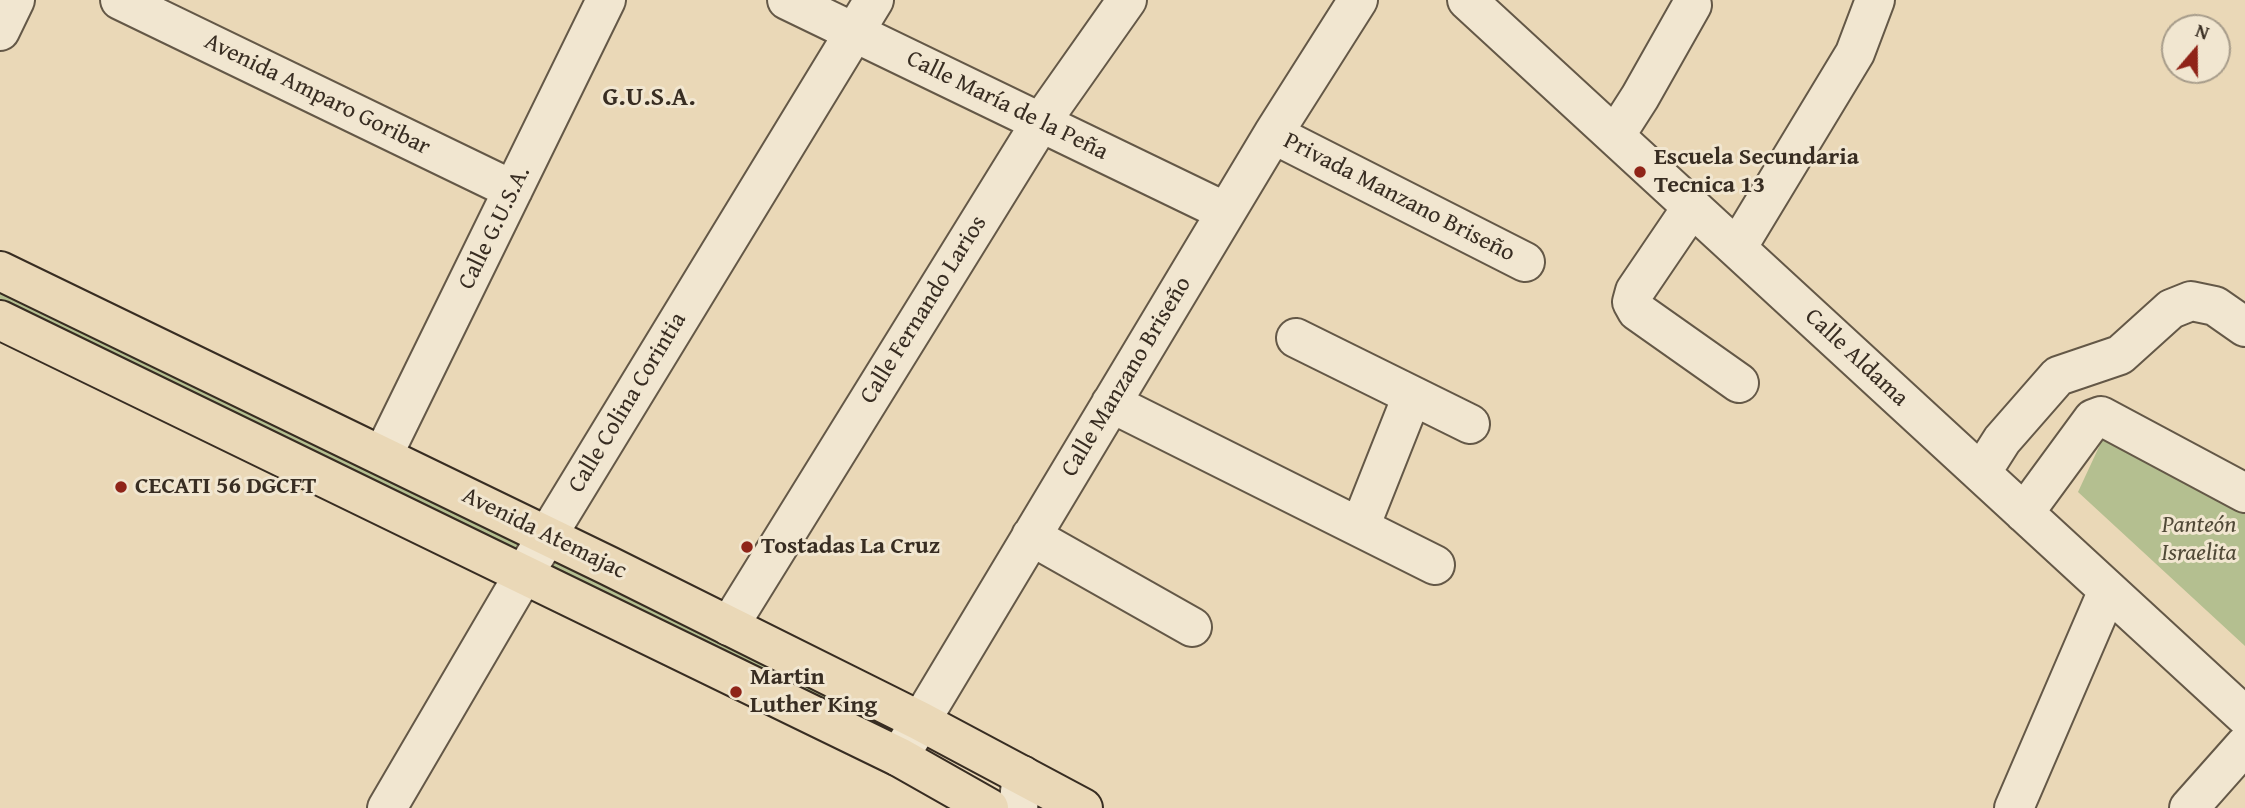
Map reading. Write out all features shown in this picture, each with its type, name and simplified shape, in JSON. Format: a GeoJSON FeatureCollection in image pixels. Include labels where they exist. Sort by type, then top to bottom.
{"type":"FeatureCollection","features":[{"type":"Feature","properties":{"kind":"main road","name":"Avenida Atemajac"},"geometry":{"type":"LineString","coordinates":[[0,271],[383,455],[920,720],[1020,792],[1083,808]]}},
{"type":"Feature","properties":{"kind":"main road","name":"Avenida Atemajac"},"geometry":{"type":"LineString","coordinates":[[0,320],[899,757],[989,808]]}},
{"type":"Feature","properties":{"kind":"street"},"geometry":{"type":"LineString","coordinates":[[0,31],[15,0]]}},
{"type":"Feature","properties":{"kind":"street","name":"Avenida Amparo Goribar"},"geometry":{"type":"LineString","coordinates":[[120,0],[513,190]]}},
{"type":"Feature","properties":{"kind":"street","name":"Calle G.U.S.A."},"geometry":{"type":"LineString","coordinates":[[383,455],[606,0]]}},
{"type":"Feature","properties":{"kind":"street","name":"Calle María de la Peña"},"geometry":{"type":"LineString","coordinates":[[787,0],[1226,212]]}},
{"type":"Feature","properties":{"kind":"street","name":"Calle Colina Corintia"},"geometry":{"type":"LineString","coordinates":[[387,808],[524,574],[874,0]]}},
{"type":"Feature","properties":{"kind":"street","name":"Calle Fernando Larios"},"geometry":{"type":"LineString","coordinates":[[729,626],[1041,122],[1127,0]]}},
{"type":"Feature","properties":{"kind":"street","name":"Calle Manzano Briseño"},"geometry":{"type":"LineString","coordinates":[[899,757],[1273,134],[1358,0]]}},
{"type":"Feature","properties":{"kind":"street","name":"Calle Aldama"},"geometry":{"type":"LineString","coordinates":[[1467,0],[2245,716]]}},
{"type":"Feature","properties":{"kind":"street"},"geometry":{"type":"LineString","coordinates":[[1737,248],[1855,53],[1875,0]]}},
{"type":"Feature","properties":{"kind":"street"},"geometry":{"type":"LineString","coordinates":[[1615,136],[1692,5]]}},
{"type":"Feature","properties":{"kind":"street","name":"Privada Manzano Briseño"},"geometry":{"type":"LineString","coordinates":[[1273,134],[1525,262]]}},
{"type":"Feature","properties":{"kind":"street"},"geometry":{"type":"LineString","coordinates":[[1692,207],[1635,291],[1632,302],[1637,311],[1739,383]]}},
{"type":"Feature","properties":{"kind":"street"},"geometry":{"type":"LineString","coordinates":[[1981,472],[2002,440],[2058,376],[2120,355],[2171,309],[2191,301],[2215,306],[2245,327]]}},
{"type":"Feature","properties":{"kind":"street"},"geometry":{"type":"LineString","coordinates":[[1296,338],[1470,424]]}},
{"type":"Feature","properties":{"kind":"street"},"geometry":{"type":"LineString","coordinates":[[1360,527],[1412,396]]}},
{"type":"Feature","properties":{"kind":"street"},"geometry":{"type":"LineString","coordinates":[[1111,403],[1435,565]]}},
{"type":"Feature","properties":{"kind":"street"},"geometry":{"type":"LineString","coordinates":[[2024,513],[2093,419],[2101,416],[2245,493]]}},
{"type":"Feature","properties":{"kind":"street"},"geometry":{"type":"LineString","coordinates":[[1031,536],[1192,627]]}},
{"type":"Feature","properties":{"kind":"street"},"geometry":{"type":"LineString","coordinates":[[2014,808],[2108,590]]}},
{"type":"Feature","properties":{"kind":"street"},"geometry":{"type":"LineString","coordinates":[[2189,808],[2245,745]]}},
{"type":"Feature","properties":{"kind":"green space"},"geometry":{"type":"Polygon","coordinates":[[[0,281],[915,737],[916,751],[0,316],[0,281]]]}},
{"type":"Feature","properties":{"kind":"green space","name":"Panteón Israelita"},"geometry":{"type":"Polygon","coordinates":[[[2104,436],[2245,513],[2245,646],[2078,492],[2104,436]]]}},
{"type":"Feature","properties":{"kind":"place","name":"Escuela Secundaria Tecnica 13"},"geometry":{"type":"Point","coordinates":[1640,172]}},
{"type":"Feature","properties":{"kind":"place","name":"CECATI 56 DGCFT"},"geometry":{"type":"Point","coordinates":[121,487]}},
{"type":"Feature","properties":{"kind":"place","name":"Tostadas La Cruz"},"geometry":{"type":"Point","coordinates":[747,547]}},
{"type":"Feature","properties":{"kind":"place","name":"Martin Luther King"},"geometry":{"type":"Point","coordinates":[736,692]}},
{"type":"Feature","properties":{"kind":"district","name":"G.U.S.A."},"geometry":{"type":"Point","coordinates":[649,98]}}]}
